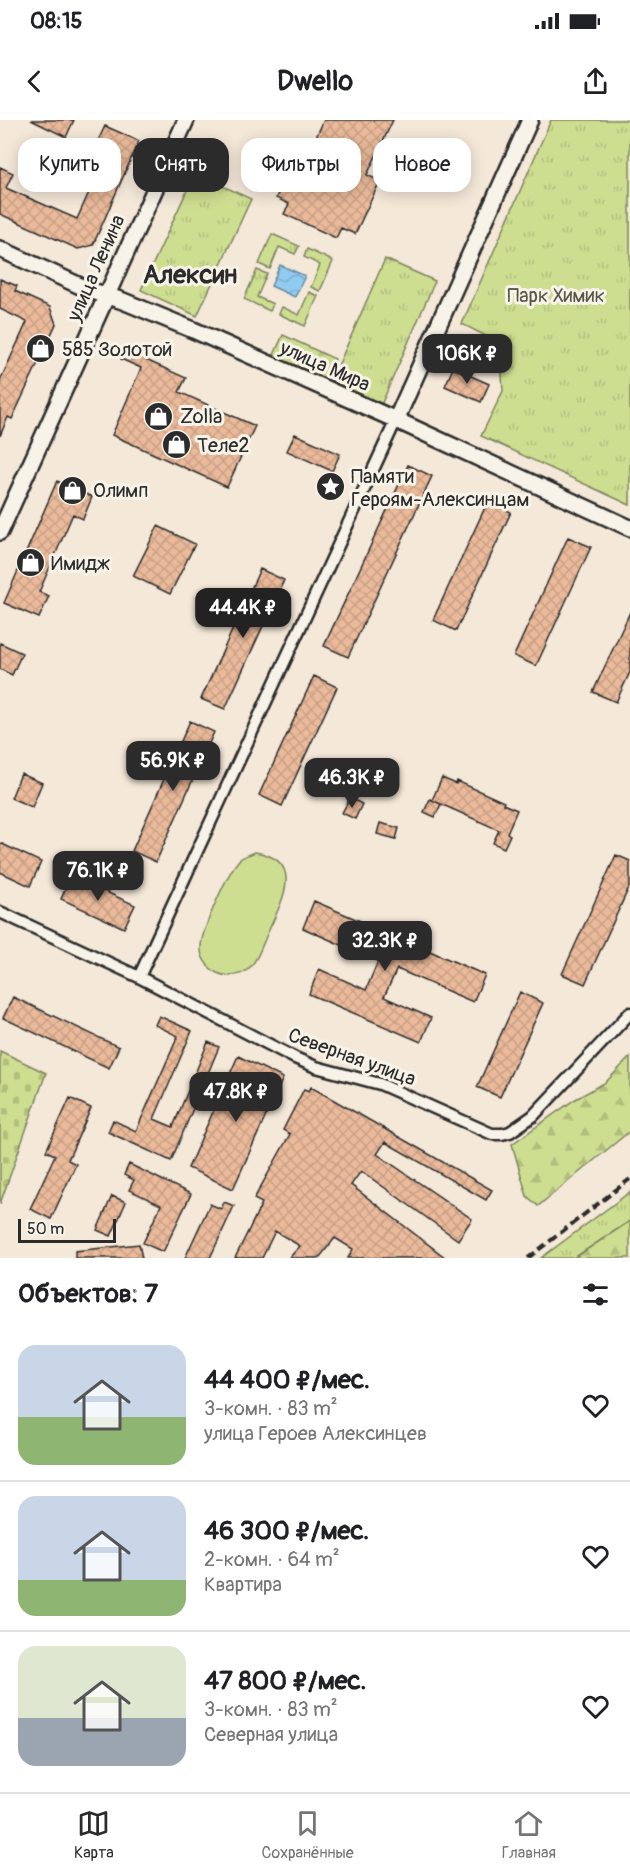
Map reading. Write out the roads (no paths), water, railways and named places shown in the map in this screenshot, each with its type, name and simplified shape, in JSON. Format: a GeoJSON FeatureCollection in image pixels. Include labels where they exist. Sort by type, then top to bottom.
{"type":"FeatureCollection","features":[{"type":"Feature","properties":{"kind":"street","name":"улица Ленина"},"geometry":{"type":"LineString","coordinates":[[0,532],[186,120]]}},
{"type":"Feature","properties":{"kind":"street"},"geometry":{"type":"LineString","coordinates":[[139,977],[396,420],[530,120]]}},
{"type":"Feature","properties":{"kind":"street","name":"улица Мира"},"geometry":{"type":"LineString","coordinates":[[0,249],[106,296],[191,329],[630,528]]}},
{"type":"Feature","properties":{"kind":"street","name":"Северная улица"},"geometry":{"type":"LineString","coordinates":[[0,912],[139,977],[295,1058],[316,1067],[380,1084],[486,1131],[502,1134],[510,1132],[533,1116],[630,1013]]}},
{"type":"Feature","properties":{"kind":"water"},"geometry":{"type":"Polygon","coordinates":[[[280,265],[305,276],[295,297],[271,286],[280,265]]]}},
{"type":"Feature","properties":{"kind":"railway"},"geometry":{"type":"LineString","coordinates":[[528,1258],[630,1179]]}},
{"type":"Feature","properties":{"kind":"place","name":"585 Золотой"},"geometry":{"type":"Point","coordinates":[41,349]}},
{"type":"Feature","properties":{"kind":"place","name":"Zolla"},"geometry":{"type":"Point","coordinates":[159,416]}},
{"type":"Feature","properties":{"kind":"place","name":"Теле2"},"geometry":{"type":"Point","coordinates":[176,445]}},
{"type":"Feature","properties":{"kind":"place","name":"Памяти Героям-Алексинцам"},"geometry":{"type":"Point","coordinates":[330,487]}},
{"type":"Feature","properties":{"kind":"place","name":"Олимп"},"geometry":{"type":"Point","coordinates":[72,490]}},
{"type":"Feature","properties":{"kind":"place","name":"Имидж"},"geometry":{"type":"Point","coordinates":[30,563]}},
{"type":"Feature","properties":{"kind":"district","name":"Алексин"},"geometry":{"type":"Point","coordinates":[190,275]}},
{"type":"Feature","properties":{"kind":"park label","name":"Парк Химик"},"geometry":{"type":"Point","coordinates":[556,295]}}]}
